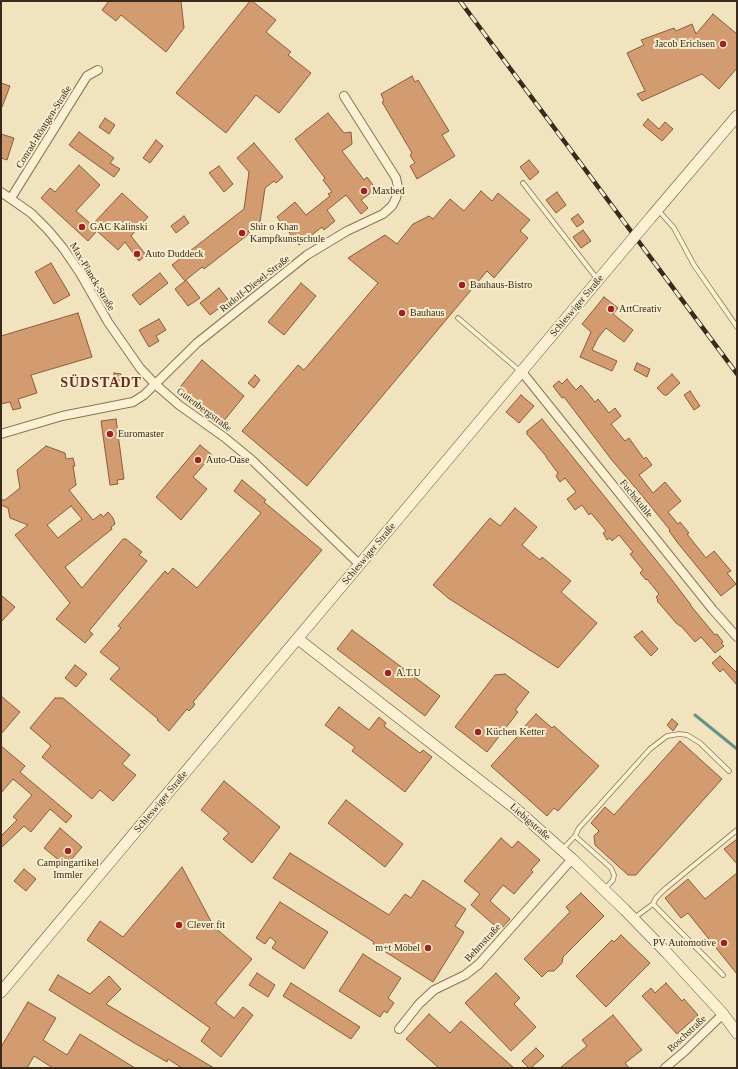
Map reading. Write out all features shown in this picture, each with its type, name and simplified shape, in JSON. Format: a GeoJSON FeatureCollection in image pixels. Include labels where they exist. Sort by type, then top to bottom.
{"type":"FeatureCollection","features":[{"type":"Feature","properties":{"kind":"main road","name":"Schleswiger Straße"},"geometry":{"type":"LineString","coordinates":[[1,992],[737,116]]}},
{"type":"Feature","properties":{"kind":"main road","name":"Liebigstraße"},"geometry":{"type":"LineString","coordinates":[[298,639],[516,809],[562,850],[633,919],[723,1014],[737,1033]]}},
{"type":"Feature","properties":{"kind":"street","name":"Conrad-Röntgen-Straße"},"geometry":{"type":"LineString","coordinates":[[11,198],[87,76],[98,70]]}},
{"type":"Feature","properties":{"kind":"street","name":"Rudolf-Diesel-Straße"},"geometry":{"type":"LineString","coordinates":[[155,384],[197,343],[307,255],[347,231],[383,214],[392,206],[396,198],[398,188],[396,178],[344,96]]}},
{"type":"Feature","properties":{"kind":"street","name":"Max-Planck-Straße"},"geometry":{"type":"LineString","coordinates":[[1,192],[31,213],[63,248],[80,273],[108,322],[140,368],[155,384]]}},
{"type":"Feature","properties":{"kind":"street","name":"Fuchskuhle"},"geometry":{"type":"LineString","coordinates":[[522,372],[708,604],[737,637]]}},
{"type":"Feature","properties":{"kind":"street"},"geometry":{"type":"LineString","coordinates":[[1,434],[62,416],[133,402],[144,395],[155,384]]}},
{"type":"Feature","properties":{"kind":"street","name":"Gutenbergstraße"},"geometry":{"type":"LineString","coordinates":[[155,384],[179,405],[224,437],[252,460],[360,565]]}},
{"type":"Feature","properties":{"kind":"street","name":"Behmstraße"},"geometry":{"type":"LineString","coordinates":[[399,1029],[419,1004],[434,990],[465,975],[479,964],[572,859]]}},
{"type":"Feature","properties":{"kind":"street","name":"Boschstraße"},"geometry":{"type":"LineString","coordinates":[[665,1068],[723,1014]]}},
{"type":"Feature","properties":{"kind":"lane"},"geometry":{"type":"LineString","coordinates":[[523,184],[598,281]]}},
{"type":"Feature","properties":{"kind":"lane"},"geometry":{"type":"LineString","coordinates":[[655,213],[674,228],[694,265],[737,327]]}},
{"type":"Feature","properties":{"kind":"lane"},"geometry":{"type":"LineString","coordinates":[[458,318],[522,372]]}},
{"type":"Feature","properties":{"kind":"lane"},"geometry":{"type":"LineString","coordinates":[[562,850],[575,836],[579,828],[650,750],[667,736],[679,734],[687,735],[700,743],[729,770]]}},
{"type":"Feature","properties":{"kind":"lane"},"geometry":{"type":"LineString","coordinates":[[633,919],[653,904],[665,888],[737,830]]}},
{"type":"Feature","properties":{"kind":"lane"},"geometry":{"type":"LineString","coordinates":[[575,836],[610,868],[614,875],[604,890]]}},
{"type":"Feature","properties":{"kind":"lane"},"geometry":{"type":"LineString","coordinates":[[653,904],[723,975]]}},
{"type":"Feature","properties":{"kind":"building"},"geometry":{"type":"Polygon","coordinates":[[[109,1],[181,1],[184,28],[166,52],[121,15],[116,21],[102,10],[109,1]]]}},
{"type":"Feature","properties":{"kind":"building"},"geometry":{"type":"Polygon","coordinates":[[[250,1],[276,20],[266,32],[291,52],[288,55],[311,73],[279,113],[256,95],[226,133],[176,93],[250,1]]]}},
{"type":"Feature","properties":{"kind":"building"},"geometry":{"type":"Polygon","coordinates":[[[713,14],[737,34],[737,68],[719,89],[702,74],[642,101],[637,94],[645,91],[627,53],[644,45],[641,40],[674,28],[676,31],[692,24],[696,34],[713,14]]]}},
{"type":"Feature","properties":{"kind":"building"},"geometry":{"type":"Polygon","coordinates":[[[412,76],[415,82],[418,80],[449,131],[442,135],[455,156],[417,179],[410,166],[415,163],[410,155],[412,153],[382,102],[384,101],[381,94],[412,76]]]}},
{"type":"Feature","properties":{"kind":"building"},"geometry":{"type":"Polygon","coordinates":[[[1,83],[10,86],[2,107],[1,107],[1,83]]]}},
{"type":"Feature","properties":{"kind":"building"},"geometry":{"type":"Polygon","coordinates":[[[328,113],[344,133],[351,132],[352,144],[342,151],[364,180],[367,177],[376,189],[361,200],[368,208],[361,214],[346,195],[327,210],[335,221],[324,230],[322,227],[299,245],[277,217],[295,202],[306,215],[330,196],[328,194],[332,192],[323,180],[325,178],[295,139],[328,113]]]}},
{"type":"Feature","properties":{"kind":"building"},"geometry":{"type":"Polygon","coordinates":[[[105,118],[115,125],[109,134],[99,127],[105,118]]]}},
{"type":"Feature","properties":{"kind":"building"},"geometry":{"type":"Polygon","coordinates":[[[648,119],[659,129],[665,122],[673,129],[662,141],[643,125],[648,119]]]}},
{"type":"Feature","properties":{"kind":"building"},"geometry":{"type":"Polygon","coordinates":[[[79,132],[114,158],[110,163],[120,169],[114,177],[69,145],[79,132]]]}},
{"type":"Feature","properties":{"kind":"building"},"geometry":{"type":"Polygon","coordinates":[[[1,134],[14,138],[7,160],[1,158],[1,134]]]}},
{"type":"Feature","properties":{"kind":"building"},"geometry":{"type":"Polygon","coordinates":[[[156,140],[163,146],[150,163],[143,158],[156,140]]]}},
{"type":"Feature","properties":{"kind":"building"},"geometry":{"type":"Polygon","coordinates":[[[254,143],[283,177],[276,183],[274,181],[265,188],[260,222],[248,231],[250,233],[204,269],[202,267],[186,280],[200,298],[188,306],[175,289],[185,281],[172,265],[244,209],[249,172],[237,158],[254,143]]]}},
{"type":"Feature","properties":{"kind":"building"},"geometry":{"type":"Polygon","coordinates":[[[529,160],[539,172],[530,180],[520,167],[529,160]]]}},
{"type":"Feature","properties":{"kind":"building"},"geometry":{"type":"Polygon","coordinates":[[[79,165],[100,185],[76,211],[92,225],[122,193],[148,217],[131,236],[146,255],[139,261],[125,242],[118,250],[97,231],[88,241],[41,198],[50,188],[55,192],[79,165]]]}},
{"type":"Feature","properties":{"kind":"building"},"geometry":{"type":"Polygon","coordinates":[[[219,166],[233,184],[224,192],[209,173],[219,166]]]}},
{"type":"Feature","properties":{"kind":"building","name":"Bauhaus"},"geometry":{"type":"Polygon","coordinates":[[[481,191],[492,201],[498,193],[530,220],[520,231],[528,238],[494,278],[487,271],[307,486],[242,431],[298,365],[304,370],[378,283],[348,258],[385,235],[397,244],[413,224],[429,216],[433,219],[450,199],[464,211],[481,191]]]}},
{"type":"Feature","properties":{"kind":"building"},"geometry":{"type":"Polygon","coordinates":[[[557,192],[566,205],[556,213],[546,200],[557,192]]]}},
{"type":"Feature","properties":{"kind":"building"},"geometry":{"type":"Polygon","coordinates":[[[578,214],[584,222],[577,227],[571,219],[578,214]]]}},
{"type":"Feature","properties":{"kind":"building"},"geometry":{"type":"Polygon","coordinates":[[[184,216],[189,223],[176,233],[171,226],[184,216]]]}},
{"type":"Feature","properties":{"kind":"building"},"geometry":{"type":"Polygon","coordinates":[[[583,230],[591,241],[581,248],[573,237],[583,230]]]}},
{"type":"Feature","properties":{"kind":"building"},"geometry":{"type":"Polygon","coordinates":[[[51,263],[70,295],[54,304],[35,272],[51,263]]]}},
{"type":"Feature","properties":{"kind":"building"},"geometry":{"type":"Polygon","coordinates":[[[160,273],[168,283],[140,305],[132,295],[160,273]]]}},
{"type":"Feature","properties":{"kind":"building"},"geometry":{"type":"Polygon","coordinates":[[[301,283],[316,296],[284,335],[268,322],[301,283]]]}},
{"type":"Feature","properties":{"kind":"building"},"geometry":{"type":"Polygon","coordinates":[[[219,288],[229,301],[210,315],[200,303],[219,288]]]}},
{"type":"Feature","properties":{"kind":"building"},"geometry":{"type":"Polygon","coordinates":[[[604,297],[618,308],[613,314],[633,330],[624,342],[606,328],[598,338],[592,350],[617,361],[612,371],[580,357],[591,332],[582,324],[604,297]]]}},
{"type":"Feature","properties":{"kind":"building"},"geometry":{"type":"Polygon","coordinates":[[[78,313],[92,357],[31,375],[37,393],[18,399],[21,408],[13,410],[10,402],[1,404],[1,336],[78,313]]]}},
{"type":"Feature","properties":{"kind":"building"},"geometry":{"type":"Polygon","coordinates":[[[159,319],[166,330],[156,336],[159,341],[149,347],[139,330],[159,319]]]}},
{"type":"Feature","properties":{"kind":"building"},"geometry":{"type":"Polygon","coordinates":[[[202,360],[244,396],[223,422],[180,387],[202,360]]]}},
{"type":"Feature","properties":{"kind":"building"},"geometry":{"type":"Polygon","coordinates":[[[637,363],[650,369],[647,377],[634,370],[637,363]]]}},
{"type":"Feature","properties":{"kind":"building"},"geometry":{"type":"Polygon","coordinates":[[[114,373],[121,374],[121,381],[113,380],[114,373]]]}},
{"type":"Feature","properties":{"kind":"building"},"geometry":{"type":"Polygon","coordinates":[[[672,374],[680,383],[667,395],[664,395],[657,388],[672,374]]]}},
{"type":"Feature","properties":{"kind":"building"},"geometry":{"type":"Polygon","coordinates":[[[255,375],[260,380],[254,388],[248,383],[255,375]]]}},
{"type":"Feature","properties":{"kind":"building"},"geometry":{"type":"Polygon","coordinates":[[[567,379],[576,390],[581,385],[595,402],[598,399],[609,413],[615,408],[621,416],[611,424],[625,441],[629,438],[644,459],[646,457],[652,465],[639,475],[653,493],[665,482],[681,501],[668,512],[678,524],[680,522],[689,533],[687,534],[706,558],[714,551],[731,571],[727,573],[736,584],[721,596],[677,542],[669,531],[670,530],[611,459],[564,397],[562,398],[553,386],[559,381],[562,384],[567,379]]]}},
{"type":"Feature","properties":{"kind":"building"},"geometry":{"type":"Polygon","coordinates":[[[690,391],[700,406],[694,410],[684,395],[690,391]]]}},
{"type":"Feature","properties":{"kind":"building"},"geometry":{"type":"Polygon","coordinates":[[[521,395],[534,406],[519,423],[506,412],[521,395]]]}},
{"type":"Feature","properties":{"kind":"building"},"geometry":{"type":"Polygon","coordinates":[[[116,419],[124,479],[117,480],[118,484],[110,485],[101,421],[116,419]]]}},
{"type":"Feature","properties":{"kind":"building"},"geometry":{"type":"Polygon","coordinates":[[[542,419],[672,580],[691,606],[715,635],[717,634],[723,642],[721,643],[724,646],[715,653],[701,637],[695,642],[657,601],[658,600],[656,597],[659,594],[640,573],[643,570],[630,554],[633,552],[619,535],[612,541],[610,538],[607,540],[603,533],[606,531],[591,513],[589,515],[582,505],[575,510],[567,499],[576,492],[565,478],[560,482],[556,476],[558,473],[527,434],[527,431],[542,419]]]}},
{"type":"Feature","properties":{"kind":"building"},"geometry":{"type":"Polygon","coordinates":[[[200,445],[212,455],[193,477],[207,489],[181,520],[156,497],[200,445]]]}},
{"type":"Feature","properties":{"kind":"building"},"geometry":{"type":"Polygon","coordinates":[[[46,446],[65,453],[66,459],[73,458],[75,466],[73,466],[76,485],[69,490],[93,520],[101,514],[103,517],[108,512],[113,518],[115,524],[111,527],[112,529],[65,567],[82,588],[123,539],[126,539],[142,552],[139,555],[147,561],[89,631],[93,634],[85,643],[56,619],[70,603],[15,535],[28,525],[10,518],[8,508],[1,505],[1,500],[5,500],[20,488],[17,470],[46,446]],[[71,506],[47,525],[58,538],[82,519],[71,506]]]}},
{"type":"Feature","properties":{"kind":"building"},"geometry":{"type":"Polygon","coordinates":[[[242,480],[266,500],[264,502],[322,550],[193,702],[195,704],[193,707],[189,711],[187,709],[169,731],[157,720],[158,719],[110,679],[120,668],[100,652],[121,628],[118,626],[165,571],[168,574],[173,568],[197,588],[261,513],[234,491],[242,480]]]}},
{"type":"Feature","properties":{"kind":"building"},"geometry":{"type":"Polygon","coordinates":[[[515,508],[537,527],[522,545],[540,560],[542,557],[571,581],[561,592],[597,623],[558,668],[448,598],[433,585],[490,518],[500,526],[515,508]]]}},
{"type":"Feature","properties":{"kind":"building"},"geometry":{"type":"Polygon","coordinates":[[[1,595],[15,607],[1,622],[1,595]]]}},
{"type":"Feature","properties":{"kind":"building","name":"A.T.U"},"geometry":{"type":"Polygon","coordinates":[[[352,630],[440,696],[425,716],[337,649],[352,630]]]}},
{"type":"Feature","properties":{"kind":"building"},"geometry":{"type":"Polygon","coordinates":[[[642,631],[658,649],[651,656],[634,637],[642,631]]]}},
{"type":"Feature","properties":{"kind":"building"},"geometry":{"type":"Polygon","coordinates":[[[720,656],[737,673],[737,685],[723,669],[720,672],[712,663],[720,656]]]}},
{"type":"Feature","properties":{"kind":"building"},"geometry":{"type":"Polygon","coordinates":[[[75,665],[87,674],[76,687],[65,678],[75,665]]]}},
{"type":"Feature","properties":{"kind":"building"},"geometry":{"type":"Polygon","coordinates":[[[505,674],[529,692],[515,710],[518,712],[487,752],[455,727],[495,675],[505,674]]]}},
{"type":"Feature","properties":{"kind":"building"},"geometry":{"type":"Polygon","coordinates":[[[1,696],[20,712],[1,734],[1,696]]]}},
{"type":"Feature","properties":{"kind":"building"},"geometry":{"type":"Polygon","coordinates":[[[55,698],[63,698],[130,755],[122,764],[136,775],[113,801],[100,790],[92,799],[42,757],[51,746],[30,728],[55,698]]]}},
{"type":"Feature","properties":{"kind":"building"},"geometry":{"type":"Polygon","coordinates":[[[339,707],[369,730],[379,717],[386,723],[384,726],[420,753],[423,750],[432,757],[405,792],[352,751],[355,747],[325,725],[339,707]]]}},
{"type":"Feature","properties":{"kind":"building"},"geometry":{"type":"Polygon","coordinates":[[[536,714],[552,728],[554,726],[599,766],[558,811],[554,808],[547,816],[491,766],[536,714]]]}},
{"type":"Feature","properties":{"kind":"building"},"geometry":{"type":"Polygon","coordinates":[[[672,719],[678,724],[673,731],[667,725],[672,719]]]}},
{"type":"Feature","properties":{"kind":"building"},"geometry":{"type":"Polygon","coordinates":[[[680,741],[722,779],[636,875],[628,875],[595,845],[594,836],[599,831],[591,823],[605,807],[614,815],[680,741]]]}},
{"type":"Feature","properties":{"kind":"building"},"geometry":{"type":"Polygon","coordinates":[[[1,746],[25,766],[20,772],[72,816],[66,823],[50,809],[31,832],[24,826],[1,848],[1,836],[17,820],[13,817],[32,795],[13,779],[1,793],[1,746]]]}},
{"type":"Feature","properties":{"kind":"building"},"geometry":{"type":"Polygon","coordinates":[[[224,781],[280,827],[252,863],[223,839],[229,833],[201,810],[224,781]]]}},
{"type":"Feature","properties":{"kind":"building"},"geometry":{"type":"Polygon","coordinates":[[[346,800],[403,844],[385,867],[328,823],[346,800]]]}},
{"type":"Feature","properties":{"kind":"building"},"geometry":{"type":"Polygon","coordinates":[[[60,828],[82,847],[66,866],[44,848],[60,828]]]}},
{"type":"Feature","properties":{"kind":"building"},"geometry":{"type":"Polygon","coordinates":[[[501,838],[512,848],[518,841],[540,860],[531,870],[533,872],[514,894],[503,885],[490,901],[510,919],[500,930],[471,905],[480,894],[464,881],[501,838]]]}},
{"type":"Feature","properties":{"kind":"building"},"geometry":{"type":"Polygon","coordinates":[[[737,839],[737,864],[724,849],[737,839]]]}},
{"type":"Feature","properties":{"kind":"building"},"geometry":{"type":"Polygon","coordinates":[[[290,853],[389,915],[405,894],[411,898],[423,880],[466,909],[455,926],[464,932],[433,982],[373,944],[374,942],[273,878],[290,853]]]}},
{"type":"Feature","properties":{"kind":"building"},"geometry":{"type":"Polygon","coordinates":[[[182,867],[214,927],[252,959],[216,1002],[216,1004],[234,1018],[243,1007],[253,1015],[221,1057],[201,1041],[210,1028],[87,940],[100,921],[123,937],[182,867]]]}},
{"type":"Feature","properties":{"kind":"building"},"geometry":{"type":"Polygon","coordinates":[[[24,869],[36,879],[26,891],[14,881],[24,869]]]}},
{"type":"Feature","properties":{"kind":"building","name":"PV Automotive"},"geometry":{"type":"Polygon","coordinates":[[[737,873],[737,974],[688,913],[681,918],[665,898],[688,879],[705,899],[737,873]]]}},
{"type":"Feature","properties":{"kind":"building"},"geometry":{"type":"Polygon","coordinates":[[[581,893],[604,916],[563,957],[562,963],[554,971],[548,971],[542,977],[524,959],[570,912],[566,907],[581,893]]]}},
{"type":"Feature","properties":{"kind":"building"},"geometry":{"type":"Polygon","coordinates":[[[280,902],[328,932],[304,969],[272,948],[276,942],[270,937],[265,944],[256,938],[280,902]]]}},
{"type":"Feature","properties":{"kind":"building"},"geometry":{"type":"Polygon","coordinates":[[[621,935],[650,963],[606,1007],[576,976],[612,940],[614,942],[621,935]]]}},
{"type":"Feature","properties":{"kind":"building"},"geometry":{"type":"Polygon","coordinates":[[[363,954],[401,978],[388,998],[394,1003],[387,1013],[384,1011],[380,1017],[339,991],[363,954]]]}},
{"type":"Feature","properties":{"kind":"building"},"geometry":{"type":"Polygon","coordinates":[[[257,973],[275,985],[268,997],[249,985],[257,973]]]}},
{"type":"Feature","properties":{"kind":"building"},"geometry":{"type":"Polygon","coordinates":[[[496,973],[520,998],[514,1004],[536,1027],[511,1051],[465,1003],[496,973]]]}},
{"type":"Feature","properties":{"kind":"building"},"geometry":{"type":"Polygon","coordinates":[[[58,975],[90,994],[109,976],[121,989],[106,1004],[214,1068],[182,1068],[168,1059],[167,1062],[131,1041],[49,990],[58,975]]]}},
{"type":"Feature","properties":{"kind":"building"},"geometry":{"type":"Polygon","coordinates":[[[291,983],[360,1027],[351,1039],[283,996],[291,983]]]}},
{"type":"Feature","properties":{"kind":"building"},"geometry":{"type":"Polygon","coordinates":[[[666,983],[682,1001],[684,999],[698,1015],[677,1034],[642,996],[651,988],[655,993],[666,983]]]}},
{"type":"Feature","properties":{"kind":"building"},"geometry":{"type":"Polygon","coordinates":[[[28,1002],[56,1018],[43,1040],[67,1055],[80,1034],[135,1068],[53,1068],[34,1056],[27,1068],[1,1068],[1,1047],[28,1002]]]}},
{"type":"Feature","properties":{"kind":"building"},"geometry":{"type":"Polygon","coordinates":[[[429,1014],[450,1033],[461,1021],[514,1068],[439,1068],[406,1039],[429,1014]]]}},
{"type":"Feature","properties":{"kind":"building"},"geometry":{"type":"Polygon","coordinates":[[[613,1015],[642,1050],[625,1063],[629,1068],[560,1068],[587,1046],[582,1040],[613,1015]]]}},
{"type":"Feature","properties":{"kind":"building"},"geometry":{"type":"Polygon","coordinates":[[[536,1048],[544,1056],[531,1068],[529,1068],[522,1061],[536,1048]]]}},
{"type":"Feature","properties":{"kind":"waterway"},"geometry":{"type":"LineString","coordinates":[[695,715],[737,749]]}},
{"type":"Feature","properties":{"kind":"railway"},"geometry":{"type":"LineString","coordinates":[[460,1],[737,374]]}},
{"type":"Feature","properties":{"kind":"place","name":"Jacob Erichsen"},"geometry":{"type":"Point","coordinates":[723,44]}},
{"type":"Feature","properties":{"kind":"place","name":"Maxbed"},"geometry":{"type":"Point","coordinates":[364,191]}},
{"type":"Feature","properties":{"kind":"place","name":"GAC Kalinski"},"geometry":{"type":"Point","coordinates":[82,227]}},
{"type":"Feature","properties":{"kind":"place","name":"Shir o Khan Kampfkunstschule"},"geometry":{"type":"Point","coordinates":[242,233]}},
{"type":"Feature","properties":{"kind":"place","name":"Auto Duddeck"},"geometry":{"type":"Point","coordinates":[137,254]}},
{"type":"Feature","properties":{"kind":"place","name":"Bauhaus-Bistro"},"geometry":{"type":"Point","coordinates":[462,285]}},
{"type":"Feature","properties":{"kind":"place","name":"ArtCreativ"},"geometry":{"type":"Point","coordinates":[611,309]}},
{"type":"Feature","properties":{"kind":"place","name":"Bauhaus"},"geometry":{"type":"Point","coordinates":[402,313]}},
{"type":"Feature","properties":{"kind":"place","name":"Euromaster"},"geometry":{"type":"Point","coordinates":[110,434]}},
{"type":"Feature","properties":{"kind":"place","name":"Auto-Oase"},"geometry":{"type":"Point","coordinates":[198,460]}},
{"type":"Feature","properties":{"kind":"place","name":"A.T.U"},"geometry":{"type":"Point","coordinates":[388,673]}},
{"type":"Feature","properties":{"kind":"place","name":"Küchen Ketter"},"geometry":{"type":"Point","coordinates":[478,732]}},
{"type":"Feature","properties":{"kind":"place","name":"Campingartikel Immler"},"geometry":{"type":"Point","coordinates":[68,851]}},
{"type":"Feature","properties":{"kind":"place","name":"Clever fit"},"geometry":{"type":"Point","coordinates":[179,925]}},
{"type":"Feature","properties":{"kind":"place","name":"PV Automotive"},"geometry":{"type":"Point","coordinates":[724,943]}},
{"type":"Feature","properties":{"kind":"place","name":"m+t Möbel"},"geometry":{"type":"Point","coordinates":[428,948]}},
{"type":"Feature","properties":{"kind":"district","name":"SÜDSTADT"},"geometry":{"type":"Point","coordinates":[101,383]}}]}
